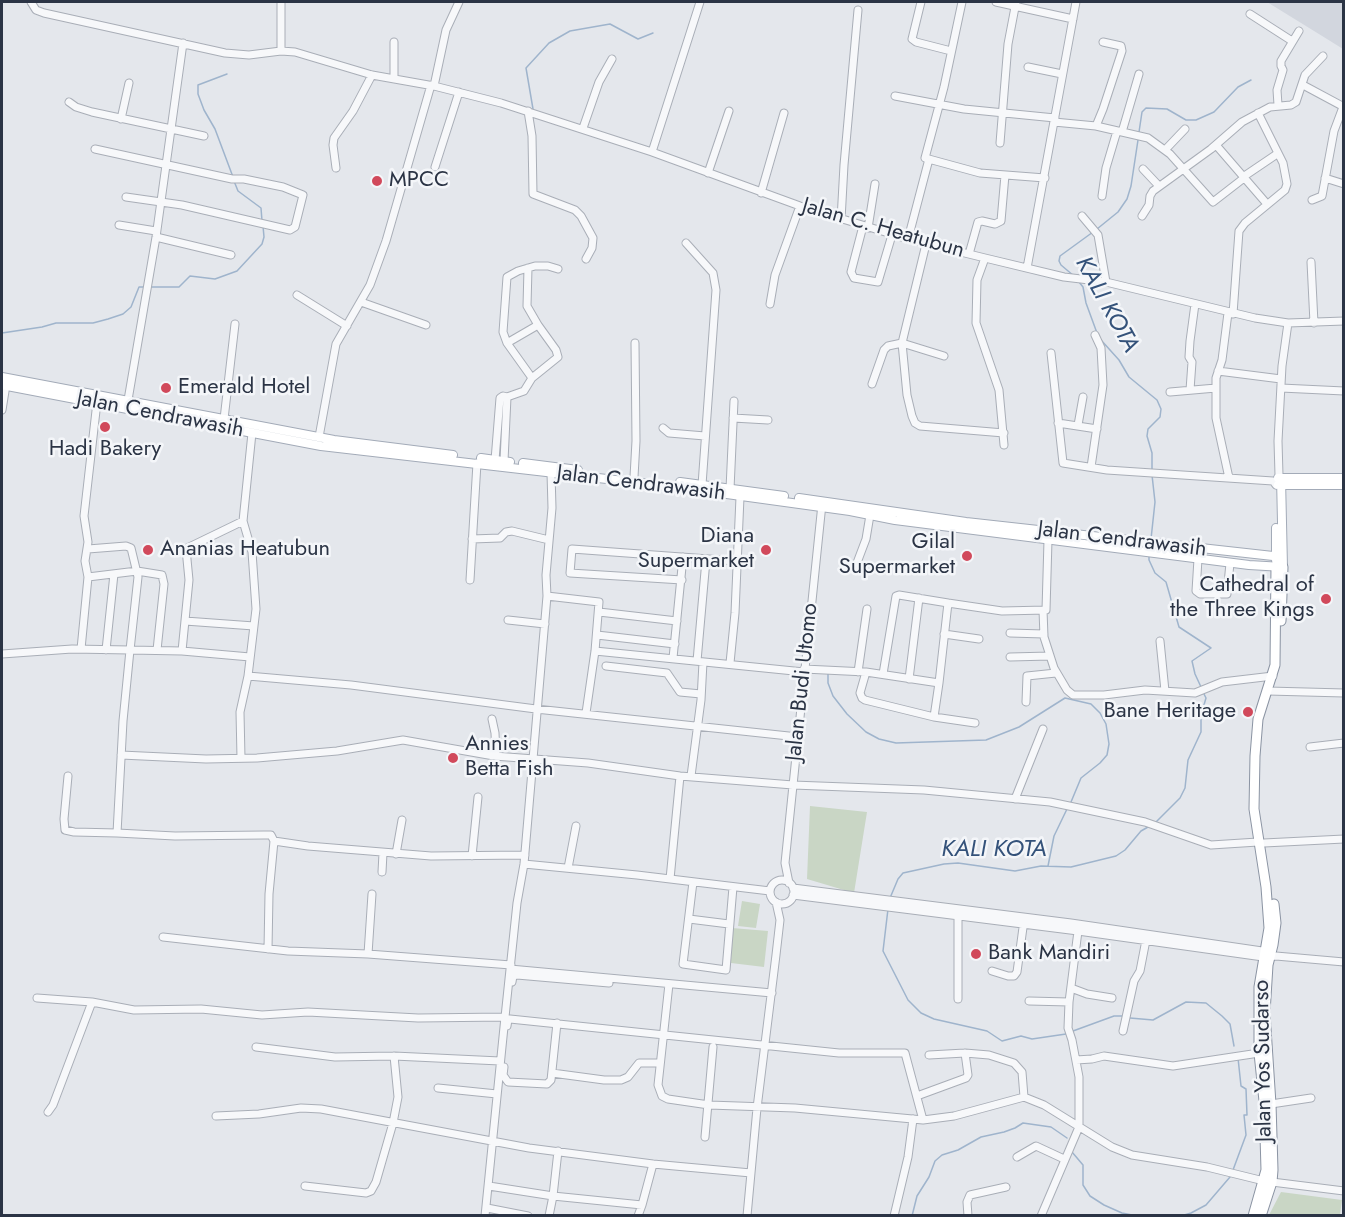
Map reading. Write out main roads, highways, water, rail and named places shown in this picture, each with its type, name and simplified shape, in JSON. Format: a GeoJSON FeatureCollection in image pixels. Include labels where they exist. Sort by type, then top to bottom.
{"type":"FeatureCollection","features":[{"type":"Feature","properties":{"kind":"highway","name":"Jalan Yos Sudarso"},"geometry":{"type":"LineString","coordinates":[[1271,691],[1279,562]]}},
{"type":"Feature","properties":{"kind":"highway","name":"Jalan Yos Sudarso"},"geometry":{"type":"LineString","coordinates":[[1261,1215],[1268,1182],[1271,1104],[1265,1034],[1269,928],[1261,842],[1254,809],[1255,756],[1258,719],[1280,664],[1279,562]]}},
{"type":"Feature","properties":{"kind":"highway","name":"Jalan Yos Sudarso"},"geometry":{"type":"LineString","coordinates":[[1253,1215],[1268,1182],[1259,1053],[1259,987],[1269,955]]}},
{"type":"Feature","properties":{"kind":"main road","name":"Jalan Cendrawasih"},"geometry":{"type":"LineString","coordinates":[[2,377],[319,437],[702,485],[1048,540],[1184,547],[1279,562]]}},
{"type":"Feature","properties":{"kind":"main road","name":"Jalan Cendrawasih"},"geometry":{"type":"LineString","coordinates":[[4,385],[321,446],[551,472],[740,497],[822,504],[870,515],[1103,542],[1184,558],[1230,563],[1279,562]]}},
{"type":"Feature","properties":{"kind":"main road"},"geometry":{"type":"LineString","coordinates":[[1278,480],[1344,478]]}},
{"type":"Feature","properties":{"kind":"main road"},"geometry":{"type":"LineString","coordinates":[[1278,480],[1344,485]]}},
{"type":"Feature","properties":{"kind":"main road","name":"Jalan Yos Sudarso"},"geometry":{"type":"LineString","coordinates":[[1278,480],[1279,562]]}},
{"type":"Feature","properties":{"kind":"main road"},"geometry":{"type":"LineString","coordinates":[[1184,547],[1184,558]]}},
{"type":"Feature","properties":{"kind":"waterway"},"geometry":{"type":"LineString","coordinates":[[533,109],[526,68],[549,43],[570,31],[610,24],[638,39],[653,33]]}},
{"type":"Feature","properties":{"kind":"waterway"},"geometry":{"type":"LineString","coordinates":[[227,74],[198,85],[198,94],[215,129],[233,177]]}},
{"type":"Feature","properties":{"kind":"waterway","name":"KALI KOTA"},"geometry":{"type":"LineString","coordinates":[[1139,132],[1142,112],[1146,108],[1167,109],[1186,120],[1196,120],[1214,112],[1238,87],[1251,80]]}},
{"type":"Feature","properties":{"kind":"waterway","name":"KALI KOTA"},"geometry":{"type":"LineString","coordinates":[[1097,229],[1118,212],[1127,199],[1138,140]]}},
{"type":"Feature","properties":{"kind":"waterway"},"geometry":{"type":"LineString","coordinates":[[234,181],[238,191],[261,208],[262,221]]}},
{"type":"Feature","properties":{"kind":"waterway"},"geometry":{"type":"LineString","coordinates":[[151,287],[179,287],[190,276],[215,279],[237,271],[262,244],[263,226]]}},
{"type":"Feature","properties":{"kind":"waterway","name":"KALI KOTA"},"geometry":{"type":"LineString","coordinates":[[1074,276],[1061,265],[1060,256],[1093,232]]}},
{"type":"Feature","properties":{"kind":"waterway","name":"KALI KOTA"},"geometry":{"type":"LineString","coordinates":[[1079,282],[1083,287],[1097,333]]}},
{"type":"Feature","properties":{"kind":"waterway"},"geometry":{"type":"LineString","coordinates":[[2,333],[56,323],[93,323],[108,319],[123,314],[131,307],[139,287],[143,287]]}},
{"type":"Feature","properties":{"kind":"waterway","name":"KALI KOTA"},"geometry":{"type":"LineString","coordinates":[[1101,340],[1119,360],[1129,377],[1157,400],[1161,409],[1160,417],[1148,429],[1152,470]]}},
{"type":"Feature","properties":{"kind":"waterway","name":"KALI KOTA"},"geometry":{"type":"LineString","coordinates":[[1151,539],[1155,502],[1152,475]]}},
{"type":"Feature","properties":{"kind":"waterway","name":"KALI KOTA"},"geometry":{"type":"LineString","coordinates":[[1149,556],[1155,573],[1166,582],[1179,627],[1211,648],[1192,661],[1201,687]]}},
{"type":"Feature","properties":{"kind":"waterway"},"geometry":{"type":"LineString","coordinates":[[828,674],[828,683],[833,696],[847,714],[866,732],[879,739],[896,743],[986,740],[1019,727],[1065,698],[1091,704],[1106,724],[1109,744],[1107,755],[1081,778],[1071,802]]}},
{"type":"Feature","properties":{"kind":"waterway","name":"KALI KOTA"},"geometry":{"type":"LineString","coordinates":[[1156,822],[1180,798],[1185,788],[1188,760],[1201,732],[1201,715],[1206,698],[1204,694]]}},
{"type":"Feature","properties":{"kind":"waterway"},"geometry":{"type":"LineString","coordinates":[[1048,866],[1054,836],[1067,809]]}},
{"type":"Feature","properties":{"kind":"waterway","name":"KALI KOTA"},"geometry":{"type":"LineString","coordinates":[[890,898],[903,873],[958,863],[1015,871],[1041,866],[1071,867],[1116,856],[1148,827]]}},
{"type":"Feature","properties":{"kind":"waterway","name":"KALI KOTA"},"geometry":{"type":"LineString","coordinates":[[888,909],[883,951],[908,1000],[921,1013],[934,1019],[987,1031],[1002,1041],[1021,1036],[1032,1039],[1066,1034]]}},
{"type":"Feature","properties":{"kind":"waterway","name":"KALI KOTA"},"geometry":{"type":"LineString","coordinates":[[1130,1018],[1153,1020],[1186,1002],[1206,1003],[1230,1024],[1234,1046]]}},
{"type":"Feature","properties":{"kind":"waterway","name":"KALI KOTA"},"geometry":{"type":"LineString","coordinates":[[1073,1031],[1114,1016],[1122,1016]]}},
{"type":"Feature","properties":{"kind":"waterway","name":"KALI KOTA"},"geometry":{"type":"LineString","coordinates":[[1233,1170],[1246,1135],[1244,1115],[1247,1115],[1246,1089],[1241,1086],[1238,1058]]}},
{"type":"Feature","properties":{"kind":"waterway","name":"KALI KOTA"},"geometry":{"type":"LineString","coordinates":[[912,1216],[917,1196],[929,1177],[935,1161],[942,1155],[958,1150],[981,1137],[1004,1132],[1023,1123],[1051,1127],[1067,1138]]}},
{"type":"Feature","properties":{"kind":"waterway","name":"KALI KOTA"},"geometry":{"type":"LineString","coordinates":[[1072,1152],[1083,1165],[1083,1185],[1090,1196],[1122,1213],[1137,1216]]}},
{"type":"Feature","properties":{"kind":"waterway","name":"KALI KOTA"},"geometry":{"type":"LineString","coordinates":[[1181,1216],[1206,1205],[1230,1177]]}},
{"type":"Feature","properties":{"kind":"place","name":"MPCC"},"geometry":{"type":"Point","coordinates":[377,181]}},
{"type":"Feature","properties":{"kind":"place","name":"Emerald Hotel"},"geometry":{"type":"Point","coordinates":[166,388]}},
{"type":"Feature","properties":{"kind":"place","name":"Hadi Bakery"},"geometry":{"type":"Point","coordinates":[105,427]}},
{"type":"Feature","properties":{"kind":"place","name":"Ananias Heatubun"},"geometry":{"type":"Point","coordinates":[148,550]}},
{"type":"Feature","properties":{"kind":"place","name":"Diana Supermarket"},"geometry":{"type":"Point","coordinates":[766,550]}},
{"type":"Feature","properties":{"kind":"place","name":"Gilal Supermarket"},"geometry":{"type":"Point","coordinates":[967,556]}},
{"type":"Feature","properties":{"kind":"place","name":"Cathedral of the Three Kings"},"geometry":{"type":"Point","coordinates":[1326,599]}},
{"type":"Feature","properties":{"kind":"place","name":"Bane Heritage"},"geometry":{"type":"Point","coordinates":[1248,712]}},
{"type":"Feature","properties":{"kind":"place","name":"Annies Betta Fish"},"geometry":{"type":"Point","coordinates":[453,758]}},
{"type":"Feature","properties":{"kind":"place","name":"Bank Mandiri"},"geometry":{"type":"Point","coordinates":[976,954]}}]}
